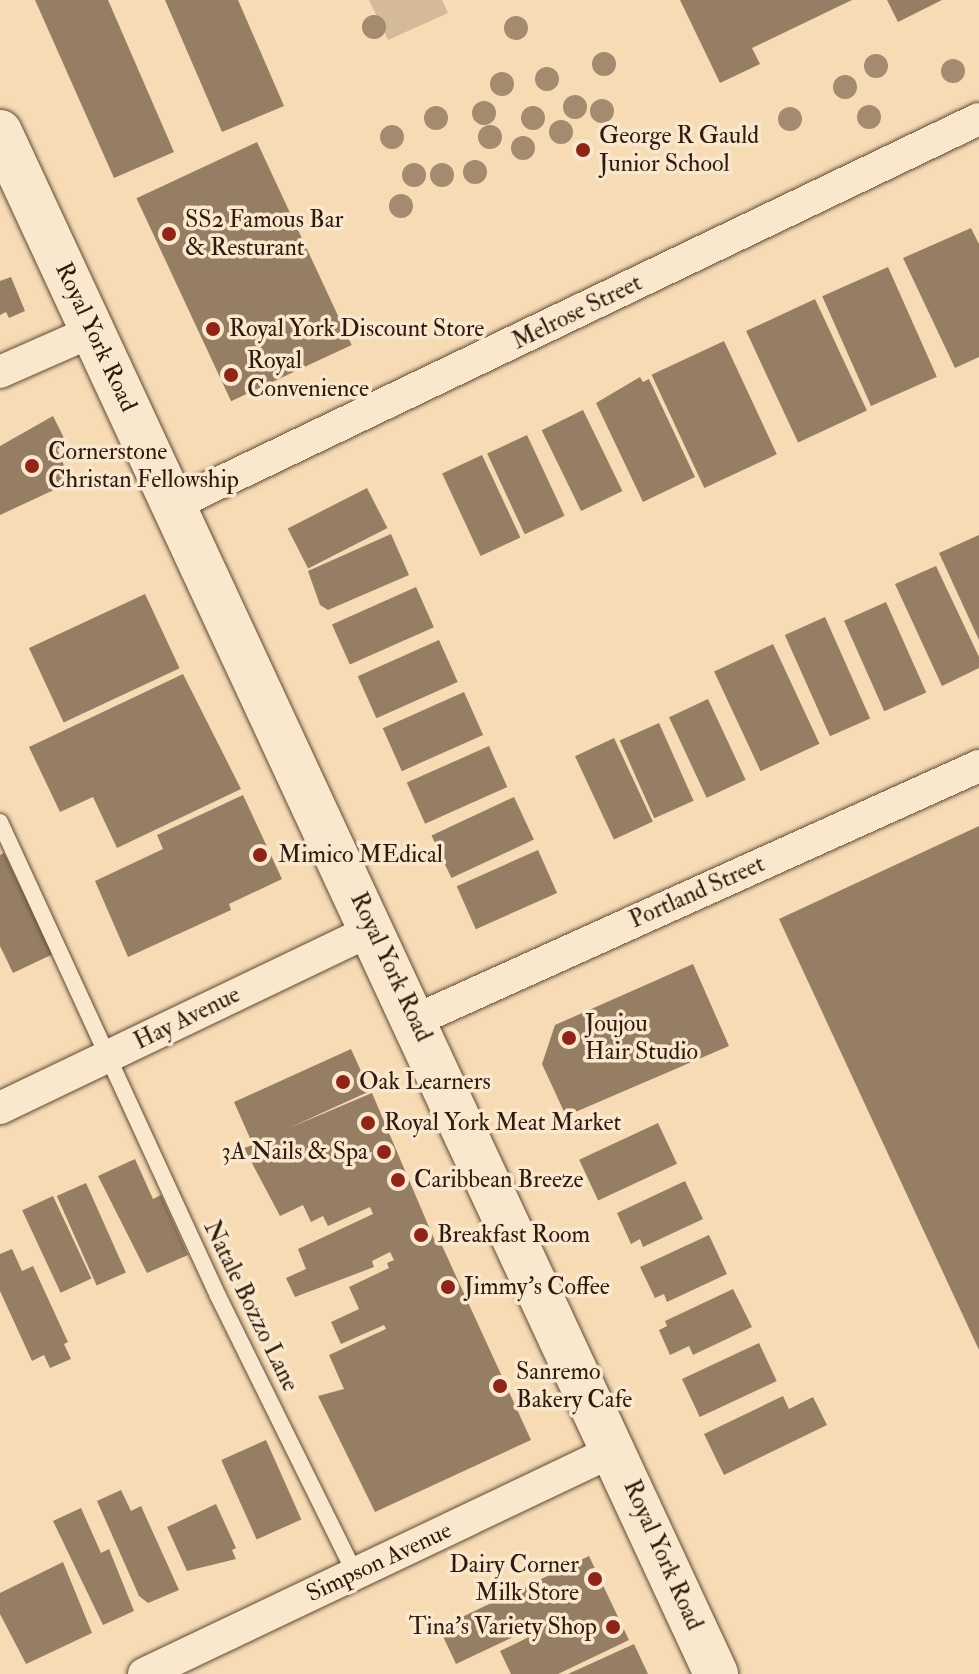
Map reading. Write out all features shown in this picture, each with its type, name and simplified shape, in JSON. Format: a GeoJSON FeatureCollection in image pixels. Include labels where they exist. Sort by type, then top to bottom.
{"type":"FeatureCollection","features":[{"type":"Feature","properties":{"kind":"main road","name":"Royal York Road"},"geometry":{"type":"LineString","coordinates":[[0,132],[416,1020],[716,1674]]}},
{"type":"Feature","properties":{"kind":"street","name":"Melrose Street"},"geometry":{"type":"LineString","coordinates":[[175,504],[979,119]]}},
{"type":"Feature","properties":{"kind":"street"},"geometry":{"type":"LineString","coordinates":[[0,372],[93,331]]}},
{"type":"Feature","properties":{"kind":"street","name":"Portland Street"},"geometry":{"type":"LineString","coordinates":[[416,1020],[979,766]]}},
{"type":"Feature","properties":{"kind":"street","name":"Hay Avenue"},"geometry":{"type":"LineString","coordinates":[[0,1108],[373,929]]}},
{"type":"Feature","properties":{"kind":"street","name":"Simpson Avenue"},"geometry":{"type":"LineString","coordinates":[[144,1674],[615,1450]]}},
{"type":"Feature","properties":{"kind":"lane","name":"Natale Bozzo Lane"},"geometry":{"type":"LineString","coordinates":[[0,822],[106,1057],[355,1573]]}},
{"type":"Feature","properties":{"kind":"shaded area"},"geometry":{"type":"Polygon","coordinates":[[[369,0],[442,0],[448,13],[388,40],[369,0]]]}},
{"type":"Feature","properties":{"kind":"building"},"geometry":{"type":"Polygon","coordinates":[[[35,0],[108,0],[174,152],[114,178],[35,0]]]}},
{"type":"Feature","properties":{"kind":"building"},"geometry":{"type":"Polygon","coordinates":[[[165,0],[238,0],[284,106],[222,132],[165,0]]]}},
{"type":"Feature","properties":{"kind":"building"},"geometry":{"type":"Polygon","coordinates":[[[680,0],[852,0],[752,48],[760,64],[720,83],[680,0]]]}},
{"type":"Feature","properties":{"kind":"building"},"geometry":{"type":"Polygon","coordinates":[[[887,0],[942,0],[898,22],[887,0]]]}},
{"type":"Feature","properties":{"kind":"building"},"geometry":{"type":"Polygon","coordinates":[[[257,142],[352,345],[231,401],[136,198],[257,142]]]}},
{"type":"Feature","properties":{"kind":"building"},"geometry":{"type":"Polygon","coordinates":[[[971,228],[979,244],[979,357],[955,368],[903,258],[971,228]]]}},
{"type":"Feature","properties":{"kind":"building"},"geometry":{"type":"Polygon","coordinates":[[[888,267],[937,377],[871,406],[822,296],[888,267]]]}},
{"type":"Feature","properties":{"kind":"building"},"geometry":{"type":"Polygon","coordinates":[[[11,277],[25,311],[9,318],[6,312],[0,315],[0,281],[11,277]]]}},
{"type":"Feature","properties":{"kind":"building"},"geometry":{"type":"Polygon","coordinates":[[[815,299],[867,410],[798,443],[746,331],[815,299]]]}},
{"type":"Feature","properties":{"kind":"building"},"geometry":{"type":"Polygon","coordinates":[[[724,341],[777,454],[704,488],[651,375],[724,341]]]}},
{"type":"Feature","properties":{"kind":"building"},"geometry":{"type":"Polygon","coordinates":[[[640,377],[643,382],[649,379],[695,477],[643,502],[596,403],[640,377]]]}},
{"type":"Feature","properties":{"kind":"building"},"geometry":{"type":"Polygon","coordinates":[[[583,410],[622,491],[581,511],[542,430],[583,410]]]}},
{"type":"Feature","properties":{"kind":"building","name":"Cornerstone Christan Fellowship"},"geometry":{"type":"Polygon","coordinates":[[[53,416],[67,444],[57,449],[71,482],[0,515],[0,446],[53,416]]]}},
{"type":"Feature","properties":{"kind":"building"},"geometry":{"type":"Polygon","coordinates":[[[527,435],[565,516],[525,534],[487,454],[527,435]]]}},
{"type":"Feature","properties":{"kind":"building"},"geometry":{"type":"Polygon","coordinates":[[[482,455],[520,537],[481,556],[442,474],[482,455]]]}},
{"type":"Feature","properties":{"kind":"building"},"geometry":{"type":"Polygon","coordinates":[[[367,488],[387,528],[308,569],[288,528],[367,488]]]}},
{"type":"Feature","properties":{"kind":"building"},"geometry":{"type":"Polygon","coordinates":[[[391,534],[409,575],[328,610],[320,605],[308,571],[391,534]]]}},
{"type":"Feature","properties":{"kind":"building"},"geometry":{"type":"Polygon","coordinates":[[[979,535],[979,640],[939,553],[979,535]]]}},
{"type":"Feature","properties":{"kind":"building"},"geometry":{"type":"Polygon","coordinates":[[[936,566],[979,657],[979,668],[942,686],[895,584],[936,566]]]}},
{"type":"Feature","properties":{"kind":"building"},"geometry":{"type":"Polygon","coordinates":[[[416,587],[434,627],[350,665],[332,624],[416,587]]]}},
{"type":"Feature","properties":{"kind":"building"},"geometry":{"type":"Polygon","coordinates":[[[145,594],[180,668],[64,722],[29,648],[145,594]]]}},
{"type":"Feature","properties":{"kind":"building"},"geometry":{"type":"Polygon","coordinates":[[[886,602],[926,692],[884,711],[844,621],[886,602]]]}},
{"type":"Feature","properties":{"kind":"building"},"geometry":{"type":"Polygon","coordinates":[[[825,617],[870,718],[830,736],[785,635],[825,617]]]}},
{"type":"Feature","properties":{"kind":"building"},"geometry":{"type":"Polygon","coordinates":[[[439,640],[458,682],[376,718],[358,676],[439,640]]]}},
{"type":"Feature","properties":{"kind":"building"},"geometry":{"type":"Polygon","coordinates":[[[773,644],[819,744],[761,771],[714,671],[773,644]]]}},
{"type":"Feature","properties":{"kind":"building"},"geometry":{"type":"Polygon","coordinates":[[[183,674],[241,789],[117,848],[93,797],[60,812],[29,747],[183,674]]]}},
{"type":"Feature","properties":{"kind":"building"},"geometry":{"type":"Polygon","coordinates":[[[464,692],[483,735],[402,771],[383,728],[464,692]]]}},
{"type":"Feature","properties":{"kind":"building"},"geometry":{"type":"Polygon","coordinates":[[[708,699],[746,780],[707,798],[669,717],[708,699]]]}},
{"type":"Feature","properties":{"kind":"building"},"geometry":{"type":"Polygon","coordinates":[[[659,723],[694,801],[654,818],[620,740],[659,723]]]}},
{"type":"Feature","properties":{"kind":"building"},"geometry":{"type":"Polygon","coordinates":[[[614,738],[653,821],[614,840],[575,756],[614,738]]]}},
{"type":"Feature","properties":{"kind":"building"},"geometry":{"type":"Polygon","coordinates":[[[489,746],[507,787],[425,824],[407,783],[489,746]]]}},
{"type":"Feature","properties":{"kind":"building"},"geometry":{"type":"Polygon","coordinates":[[[243,795],[282,879],[229,904],[231,910],[128,957],[95,881],[163,849],[157,835],[243,795]]]}},
{"type":"Feature","properties":{"kind":"building"},"geometry":{"type":"Polygon","coordinates":[[[514,797],[534,840],[451,878],[432,835],[514,797]]]}},
{"type":"Feature","properties":{"kind":"building"},"geometry":{"type":"Polygon","coordinates":[[[979,826],[979,1350],[779,919],[979,826]]]}},
{"type":"Feature","properties":{"kind":"building"},"geometry":{"type":"Polygon","coordinates":[[[538,850],[557,893],[476,929],[457,886],[538,850]]]}},
{"type":"Feature","properties":{"kind":"building"},"geometry":{"type":"Polygon","coordinates":[[[4,853],[53,954],[13,973],[0,946],[0,855],[4,853]]]}},
{"type":"Feature","properties":{"kind":"building"},"geometry":{"type":"Polygon","coordinates":[[[693,964],[729,1046],[566,1116],[542,1064],[555,1025],[693,964]]]}},
{"type":"Feature","properties":{"kind":"building"},"geometry":{"type":"Polygon","coordinates":[[[351,1049],[370,1091],[289,1128],[372,1093],[435,1241],[439,1239],[531,1440],[375,1512],[318,1396],[344,1389],[329,1355],[386,1329],[384,1325],[341,1344],[331,1322],[359,1309],[349,1287],[389,1268],[387,1263],[394,1260],[390,1252],[372,1261],[374,1267],[295,1297],[286,1278],[306,1269],[298,1249],[373,1214],[370,1207],[328,1226],[323,1216],[311,1222],[303,1205],[280,1216],[244,1148],[253,1145],[234,1102],[351,1049]]]}},
{"type":"Feature","properties":{"kind":"building"},"geometry":{"type":"Polygon","coordinates":[[[658,1123],[677,1164],[598,1201],[579,1160],[658,1123]]]}},
{"type":"Feature","properties":{"kind":"building"},"geometry":{"type":"Polygon","coordinates":[[[135,1159],[153,1199],[161,1195],[188,1255],[147,1273],[98,1176],[135,1159]]]}},
{"type":"Feature","properties":{"kind":"building"},"geometry":{"type":"Polygon","coordinates":[[[685,1181],[703,1219],[643,1247],[640,1239],[631,1244],[617,1213],[685,1181]]]}},
{"type":"Feature","properties":{"kind":"building"},"geometry":{"type":"Polygon","coordinates":[[[86,1183],[126,1273],[97,1286],[57,1196],[86,1183]]]}},
{"type":"Feature","properties":{"kind":"building"},"geometry":{"type":"Polygon","coordinates":[[[53,1196],[91,1278],[61,1293],[22,1210],[53,1196]]]}},
{"type":"Feature","properties":{"kind":"building"},"geometry":{"type":"Polygon","coordinates":[[[709,1235],[727,1274],[667,1302],[664,1294],[655,1298],[640,1267],[709,1235]]]}},
{"type":"Feature","properties":{"kind":"building"},"geometry":{"type":"Polygon","coordinates":[[[12,1249],[22,1271],[33,1266],[68,1342],[64,1344],[71,1359],[50,1368],[44,1355],[32,1361],[0,1291],[0,1254],[12,1249]]]}},
{"type":"Feature","properties":{"kind":"building"},"geometry":{"type":"Polygon","coordinates":[[[733,1289],[752,1327],[693,1355],[689,1346],[670,1355],[659,1330],[667,1326],[665,1321],[733,1289]]]}},
{"type":"Feature","properties":{"kind":"building"},"geometry":{"type":"Polygon","coordinates":[[[759,1343],[777,1381],[700,1417],[682,1379],[759,1343]]]}},
{"type":"Feature","properties":{"kind":"building"},"geometry":{"type":"Polygon","coordinates":[[[783,1396],[789,1409],[813,1397],[827,1425],[724,1475],[704,1434],[783,1396]]]}},
{"type":"Feature","properties":{"kind":"building"},"geometry":{"type":"Polygon","coordinates":[[[266,1440],[301,1519],[257,1539],[221,1460],[266,1440]]]}},
{"type":"Feature","properties":{"kind":"building"},"geometry":{"type":"Polygon","coordinates":[[[121,1490],[131,1511],[141,1506],[179,1590],[148,1603],[139,1596],[97,1501],[121,1490]]]}},
{"type":"Feature","properties":{"kind":"building"},"geometry":{"type":"Polygon","coordinates":[[[216,1504],[236,1548],[232,1550],[236,1559],[187,1571],[167,1527],[216,1504]]]}},
{"type":"Feature","properties":{"kind":"building"},"geometry":{"type":"Polygon","coordinates":[[[81,1508],[101,1553],[109,1549],[134,1611],[103,1625],[53,1521],[81,1508]]]}},
{"type":"Feature","properties":{"kind":"building"},"geometry":{"type":"Polygon","coordinates":[[[589,1556],[629,1640],[558,1674],[511,1674],[500,1651],[527,1638],[524,1632],[456,1664],[439,1628],[589,1556]]]}},
{"type":"Feature","properties":{"kind":"building"},"geometry":{"type":"Polygon","coordinates":[[[63,1562],[92,1633],[26,1664],[0,1614],[0,1593],[63,1562]]]}},
{"type":"Feature","properties":{"kind":"building"},"geometry":{"type":"Polygon","coordinates":[[[634,1644],[648,1674],[568,1674],[634,1644]]]}},
{"type":"Feature","properties":{"kind":"place","name":"George R Gauld Junior School"},"geometry":{"type":"Point","coordinates":[583,150]}},
{"type":"Feature","properties":{"kind":"place","name":"SS2 Famous Bar & Resturant"},"geometry":{"type":"Point","coordinates":[169,234]}},
{"type":"Feature","properties":{"kind":"place","name":"Royal York Discount Store"},"geometry":{"type":"Point","coordinates":[213,329]}},
{"type":"Feature","properties":{"kind":"place","name":"Royal Convenience"},"geometry":{"type":"Point","coordinates":[231,375]}},
{"type":"Feature","properties":{"kind":"place","name":"Cornerstone Christan Fellowship"},"geometry":{"type":"Point","coordinates":[32,466]}},
{"type":"Feature","properties":{"kind":"place","name":"Mimico MEdical"},"geometry":{"type":"Point","coordinates":[260,855]}},
{"type":"Feature","properties":{"kind":"place","name":"Joujou Hair Studio"},"geometry":{"type":"Point","coordinates":[569,1038]}},
{"type":"Feature","properties":{"kind":"place","name":"Oak Learners"},"geometry":{"type":"Point","coordinates":[343,1082]}},
{"type":"Feature","properties":{"kind":"place","name":"Royal York Meat Market"},"geometry":{"type":"Point","coordinates":[368,1123]}},
{"type":"Feature","properties":{"kind":"place","name":"3A Nails & Spa"},"geometry":{"type":"Point","coordinates":[384,1152]}},
{"type":"Feature","properties":{"kind":"place","name":"Caribbean Breeze"},"geometry":{"type":"Point","coordinates":[398,1180]}},
{"type":"Feature","properties":{"kind":"place","name":"Breakfast Room"},"geometry":{"type":"Point","coordinates":[421,1235]}},
{"type":"Feature","properties":{"kind":"place","name":"Jimmy's Coffee"},"geometry":{"type":"Point","coordinates":[448,1287]}},
{"type":"Feature","properties":{"kind":"place","name":"Sanremo Bakery Cafe"},"geometry":{"type":"Point","coordinates":[500,1386]}},
{"type":"Feature","properties":{"kind":"place","name":"Dairy Corner Milk Store"},"geometry":{"type":"Point","coordinates":[595,1579]}},
{"type":"Feature","properties":{"kind":"place","name":"Tina's Variety Shop"},"geometry":{"type":"Point","coordinates":[613,1627]}}]}
